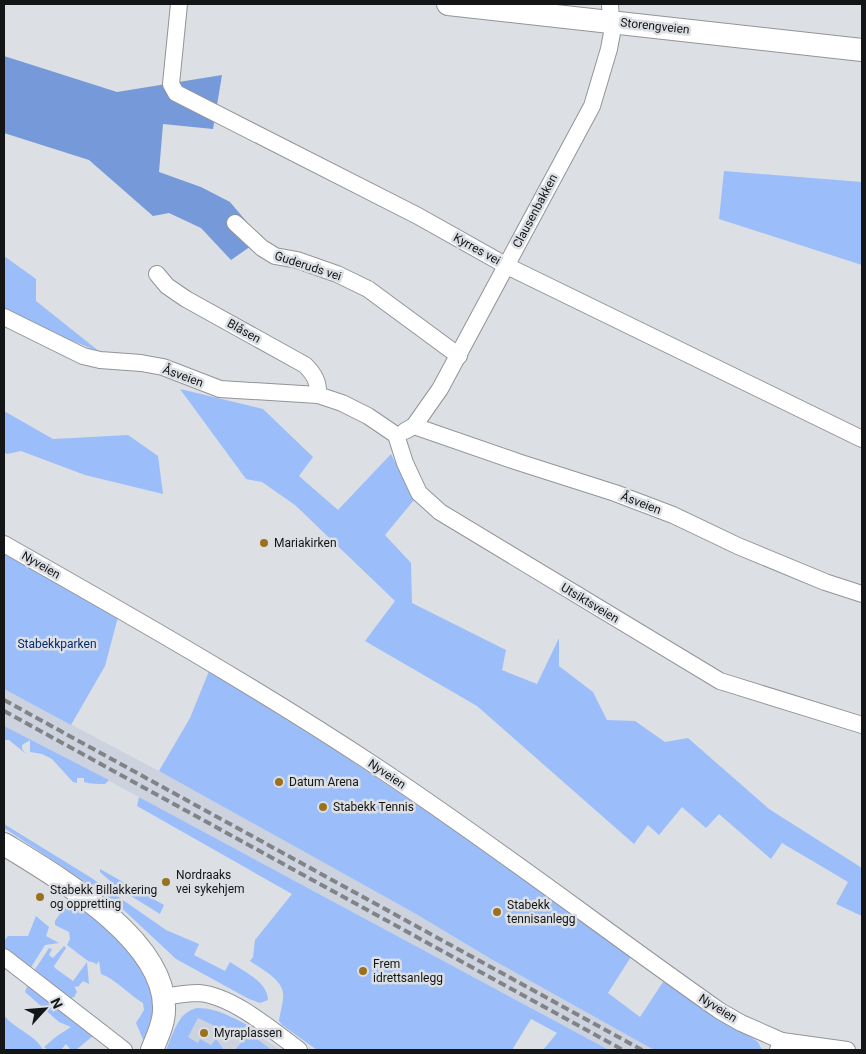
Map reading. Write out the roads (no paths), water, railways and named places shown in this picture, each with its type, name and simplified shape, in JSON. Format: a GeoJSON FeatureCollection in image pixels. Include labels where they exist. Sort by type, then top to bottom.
{"type":"FeatureCollection","features":[{"type":"Feature","properties":{"kind":"main road","name":"Storengveien"},"geometry":{"type":"LineString","coordinates":[[448,4],[534,14],[612,16],[862,50]]}},
{"type":"Feature","properties":{"kind":"main road"},"geometry":{"type":"LineString","coordinates":[[4,844],[80,894],[118,924],[134,941],[151,964],[164,997],[164,1019],[152,1050]]}},
{"type":"Feature","properties":{"kind":"street","name":"Kyrres vei"},"geometry":{"type":"LineString","coordinates":[[179,4],[171,84],[176,93],[401,207],[507,266],[862,439]]}},
{"type":"Feature","properties":{"kind":"street","name":"Clausenbakken"},"geometry":{"type":"LineString","coordinates":[[396,435],[414,426],[440,388],[459,356],[592,106],[609,48],[612,16]]}},
{"type":"Feature","properties":{"kind":"street","name":"Guderuds vei"},"geometry":{"type":"LineString","coordinates":[[235,223],[262,248],[275,256],[297,260],[368,289],[459,356]]}},
{"type":"Feature","properties":{"kind":"street","name":"Blåsen"},"geometry":{"type":"LineString","coordinates":[[157,274],[167,286],[186,299],[305,365],[315,375],[319,387],[318,394]]}},
{"type":"Feature","properties":{"kind":"street","name":"Åsveien"},"geometry":{"type":"LineString","coordinates":[[4,317],[83,356],[100,360],[163,367],[220,389],[318,394],[368,416],[396,435]]}},
{"type":"Feature","properties":{"kind":"street","name":"Åsveien"},"geometry":{"type":"LineString","coordinates":[[414,426],[615,493],[673,515],[747,550],[825,582],[862,594]]}},
{"type":"Feature","properties":{"kind":"street","name":"Utsiktsveien"},"geometry":{"type":"LineString","coordinates":[[396,435],[405,463],[419,493],[440,512],[720,681],[862,725]]}},
{"type":"Feature","properties":{"kind":"street","name":"Nyveien"},"geometry":{"type":"LineString","coordinates":[[4,544],[132,616],[337,742],[460,823],[720,1011],[780,1046],[847,1050]]}},
{"type":"Feature","properties":{"kind":"street"},"geometry":{"type":"LineString","coordinates":[[4,957],[124,1050]]}},
{"type":"Feature","properties":{"kind":"street"},"geometry":{"type":"LineString","coordinates":[[164,997],[199,993],[216,997],[238,1007],[299,1050]]}},
{"type":"Feature","properties":{"kind":"railway"},"geometry":{"type":"LineString","coordinates":[[4,700],[642,1050]]}},
{"type":"Feature","properties":{"kind":"railway"},"geometry":{"type":"LineString","coordinates":[[4,711],[623,1050]]}},
{"type":"Feature","properties":{"kind":"place","name":"Mariakirken"},"geometry":{"type":"Point","coordinates":[264,543]}},
{"type":"Feature","properties":{"kind":"place","name":"Datum Arena"},"geometry":{"type":"Point","coordinates":[279,782]}},
{"type":"Feature","properties":{"kind":"place","name":"Stabekk Tennis"},"geometry":{"type":"Point","coordinates":[323,807]}},
{"type":"Feature","properties":{"kind":"place","name":"Nordraaks vei sykehjem"},"geometry":{"type":"Point","coordinates":[166,882]}},
{"type":"Feature","properties":{"kind":"place","name":"Stabekk Billakkering og oppretting"},"geometry":{"type":"Point","coordinates":[40,897]}},
{"type":"Feature","properties":{"kind":"place","name":"Stabekk tennisanlegg"},"geometry":{"type":"Point","coordinates":[497,912]}},
{"type":"Feature","properties":{"kind":"place","name":"Frem idrettsanlegg"},"geometry":{"type":"Point","coordinates":[363,971]}},
{"type":"Feature","properties":{"kind":"place","name":"Myraplassen"},"geometry":{"type":"Point","coordinates":[204,1033]}},
{"type":"Feature","properties":{"kind":"park label","name":"Stabekkparken"},"geometry":{"type":"Point","coordinates":[57,644]}}]}
